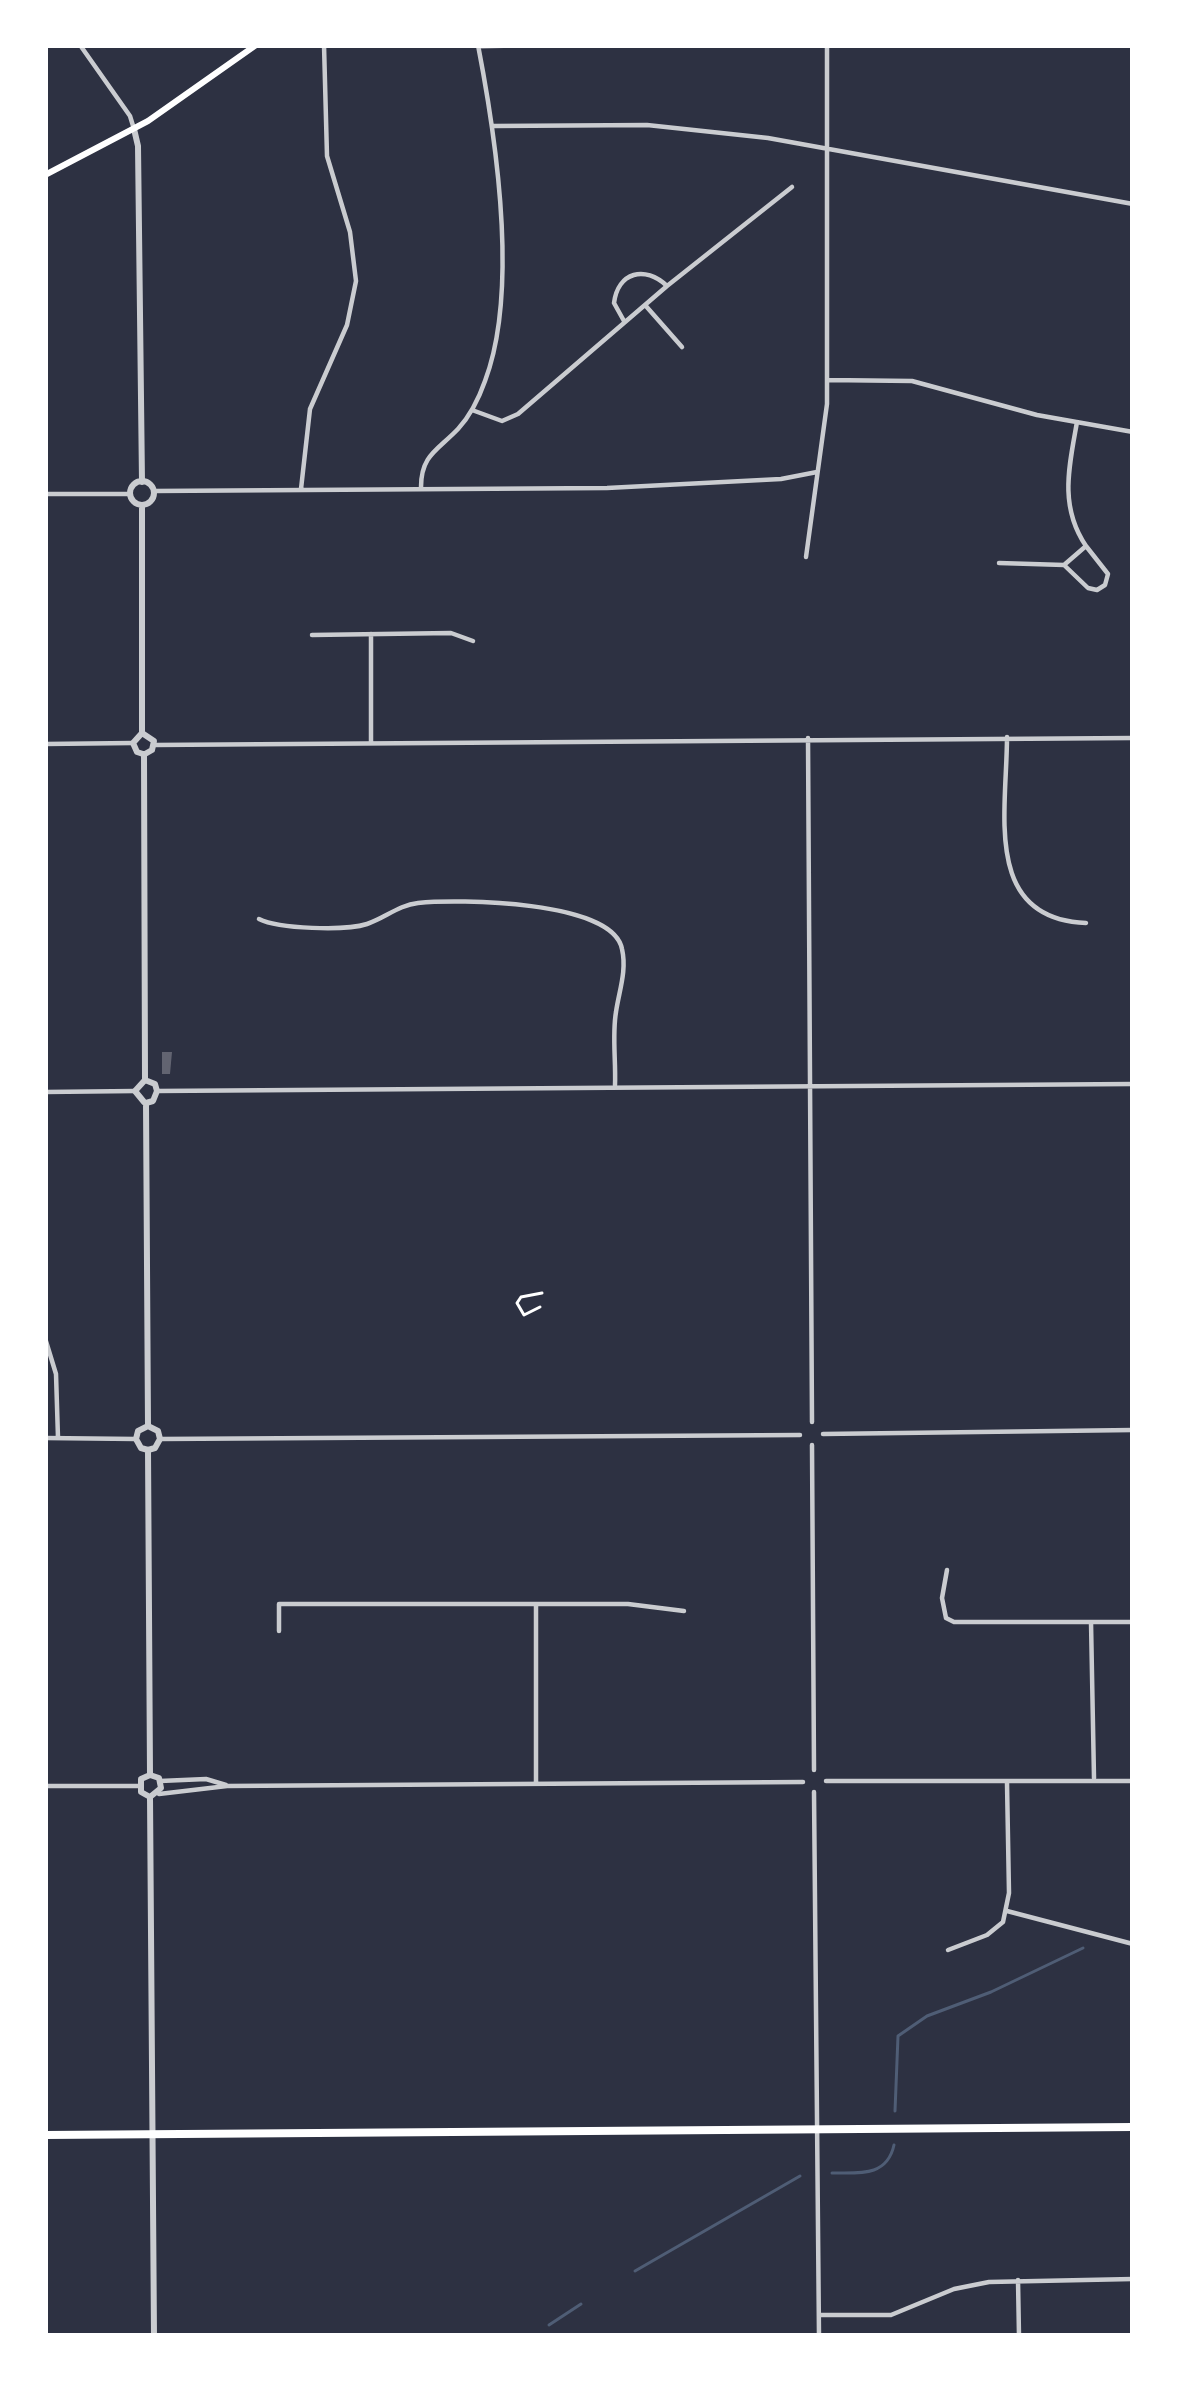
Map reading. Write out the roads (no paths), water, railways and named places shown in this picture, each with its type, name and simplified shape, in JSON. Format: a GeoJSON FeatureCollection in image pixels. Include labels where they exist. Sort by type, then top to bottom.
{"type":"FeatureCollection","features":[{"type":"Feature","properties":{"kind":"main road"},"geometry":{"type":"LineString","coordinates":[[45,175],[134,129],[256,45]]}},
{"type":"Feature","properties":{"kind":"main road"},"geometry":{"type":"LineString","coordinates":[[45,2135],[1133,2127]]}},
{"type":"Feature","properties":{"kind":"street"},"geometry":{"type":"LineString","coordinates":[[80,45],[130,116],[138,142],[142,482]]}},
{"type":"Feature","properties":{"kind":"street"},"geometry":{"type":"LineString","coordinates":[[301,489],[310,409],[347,325],[356,281],[350,232],[327,156],[324,45]]}},
{"type":"Feature","properties":{"kind":"street"},"geometry":{"type":"LineString","coordinates":[[806,557],[826,380],[827,45]]}},
{"type":"Feature","properties":{"kind":"street"},"geometry":{"type":"LineString","coordinates":[[421,489],[425,459],[472,410],[489,370],[498,303],[501,225],[494,126],[478,46]]}},
{"type":"Feature","properties":{"kind":"street"},"geometry":{"type":"LineString","coordinates":[[494,126],[647,124],[826,148],[1133,204]]}},
{"type":"Feature","properties":{"kind":"street"},"geometry":{"type":"LineString","coordinates":[[472,410],[494,420],[510,418],[792,187]]}},
{"type":"Feature","properties":{"kind":"street"},"geometry":{"type":"LineString","coordinates":[[625,322],[614,304],[624,279],[649,273],[667,286]]}},
{"type":"Feature","properties":{"kind":"street"},"geometry":{"type":"LineString","coordinates":[[645,304],[682,347]]}},
{"type":"Feature","properties":{"kind":"street"},"geometry":{"type":"LineString","coordinates":[[826,380],[912,381],[1133,432]]}},
{"type":"Feature","properties":{"kind":"street"},"geometry":{"type":"LineString","coordinates":[[999,563],[1064,566],[1092,590],[1105,586],[1108,574],[1086,546],[1066,496],[1077,422]]}},
{"type":"Feature","properties":{"kind":"street"},"geometry":{"type":"LineString","coordinates":[[142,482],[154,491],[665,486],[781,479],[817,472]]}},
{"type":"Feature","properties":{"kind":"street"},"geometry":{"type":"LineString","coordinates":[[130,494],[142,482]]}},
{"type":"Feature","properties":{"kind":"street"},"geometry":{"type":"LineString","coordinates":[[130,494],[142,505],[151,501],[154,491]]}},
{"type":"Feature","properties":{"kind":"street"},"geometry":{"type":"LineString","coordinates":[[45,494],[130,494]]}},
{"type":"Feature","properties":{"kind":"street"},"geometry":{"type":"LineString","coordinates":[[45,744],[133,743],[142,733],[142,505]]}},
{"type":"Feature","properties":{"kind":"street"},"geometry":{"type":"LineString","coordinates":[[1064,566],[1086,546]]}},
{"type":"Feature","properties":{"kind":"street"},"geometry":{"type":"LineString","coordinates":[[312,635],[451,633],[472,641]]}},
{"type":"Feature","properties":{"kind":"street"},"geometry":{"type":"LineString","coordinates":[[371,634],[371,742]]}},
{"type":"Feature","properties":{"kind":"street"},"geometry":{"type":"LineString","coordinates":[[142,733],[151,736],[154,745]]}},
{"type":"Feature","properties":{"kind":"street"},"geometry":{"type":"LineString","coordinates":[[1007,737],[1007,853],[1014,884],[1042,914],[1086,923]]}},
{"type":"Feature","properties":{"kind":"street"},"geometry":{"type":"LineString","coordinates":[[808,738],[812,1422]]}},
{"type":"Feature","properties":{"kind":"street"},"geometry":{"type":"LineString","coordinates":[[45,1092],[135,1091],[145,1080],[144,754],[154,745],[1133,739]]}},
{"type":"Feature","properties":{"kind":"street"},"geometry":{"type":"LineString","coordinates":[[133,743],[144,754]]}},
{"type":"Feature","properties":{"kind":"street"},"geometry":{"type":"LineString","coordinates":[[259,919],[280,926],[360,926],[409,905],[477,903],[545,907],[608,928],[623,952],[623,982],[615,1015],[615,1088]]}},
{"type":"Feature","properties":{"kind":"street"},"geometry":{"type":"LineString","coordinates":[[135,1091],[139,1100],[153,1101],[158,1091],[145,1080]]}},
{"type":"Feature","properties":{"kind":"street"},"geometry":{"type":"LineString","coordinates":[[158,1091],[1133,1084]]}},
{"type":"Feature","properties":{"kind":"street"},"geometry":{"type":"LineString","coordinates":[[146,1102],[148,1426]]}},
{"type":"Feature","properties":{"kind":"street"},"geometry":{"type":"LineString","coordinates":[[45,1338],[56,1374],[58,1438]]}},
{"type":"Feature","properties":{"kind":"street"},"geometry":{"type":"LineString","coordinates":[[812,1422],[823,1434],[812,1445]]}},
{"type":"Feature","properties":{"kind":"street"},"geometry":{"type":"LineString","coordinates":[[800,1435],[802,1427],[812,1422]]}},
{"type":"Feature","properties":{"kind":"street"},"geometry":{"type":"LineString","coordinates":[[148,1426],[160,1438],[148,1450],[136,1438],[148,1426]]}},
{"type":"Feature","properties":{"kind":"street"},"geometry":{"type":"LineString","coordinates":[[823,1434],[1133,1430]]}},
{"type":"Feature","properties":{"kind":"street"},"geometry":{"type":"LineString","coordinates":[[160,1438],[800,1435],[812,1445],[814,1770]]}},
{"type":"Feature","properties":{"kind":"street"},"geometry":{"type":"LineString","coordinates":[[45,1438],[136,1438]]}},
{"type":"Feature","properties":{"kind":"street"},"geometry":{"type":"LineString","coordinates":[[148,1450],[150,1775]]}},
{"type":"Feature","properties":{"kind":"street"},"geometry":{"type":"LineString","coordinates":[[947,1570],[941,1598],[947,1623],[1133,1622]]}},
{"type":"Feature","properties":{"kind":"street"},"geometry":{"type":"LineString","coordinates":[[279,1631],[279,1604],[640,1604],[683,1611]]}},
{"type":"Feature","properties":{"kind":"street"},"geometry":{"type":"LineString","coordinates":[[536,1605],[536,1784]]}},
{"type":"Feature","properties":{"kind":"street"},"geometry":{"type":"LineString","coordinates":[[1091,1622],[1094,1781]]}},
{"type":"Feature","properties":{"kind":"street"},"geometry":{"type":"LineString","coordinates":[[803,1782],[805,1775],[821,1772],[824,1788],[814,1792]]}},
{"type":"Feature","properties":{"kind":"street"},"geometry":{"type":"LineString","coordinates":[[227,1786],[206,1779],[160,1781],[150,1775],[139,1786],[141,1792],[154,1796],[227,1786],[803,1782],[814,1792],[819,2336]]}},
{"type":"Feature","properties":{"kind":"street"},"geometry":{"type":"LineString","coordinates":[[826,1781],[1133,1780]]}},
{"type":"Feature","properties":{"kind":"street"},"geometry":{"type":"LineString","coordinates":[[154,2336],[154,1796],[160,1781]]}},
{"type":"Feature","properties":{"kind":"street"},"geometry":{"type":"LineString","coordinates":[[948,1950],[996,1930],[1006,1911],[1007,1783]]}},
{"type":"Feature","properties":{"kind":"street"},"geometry":{"type":"LineString","coordinates":[[45,1786],[139,1786]]}},
{"type":"Feature","properties":{"kind":"street"},"geometry":{"type":"LineString","coordinates":[[1006,1911],[1133,1944]]}},
{"type":"Feature","properties":{"kind":"street"},"geometry":{"type":"LineString","coordinates":[[819,2314],[891,2314],[969,2285],[1133,2279]]}},
{"type":"Feature","properties":{"kind":"street"},"geometry":{"type":"LineString","coordinates":[[1018,2280],[1019,2336]]}},
{"type":"Feature","properties":{"kind":"lane"},"geometry":{"type":"LineString","coordinates":[[478,46],[579,45]]}},
{"type":"Feature","properties":{"kind":"waterway"},"geometry":{"type":"LineString","coordinates":[[895,2111],[898,2036],[927,2016],[1083,1948]]}},
{"type":"Feature","properties":{"kind":"waterway"},"geometry":{"type":"LineString","coordinates":[[832,2173],[878,2168],[894,2145]]}},
{"type":"Feature","properties":{"kind":"waterway"},"geometry":{"type":"LineString","coordinates":[[635,2271],[800,2176]]}},
{"type":"Feature","properties":{"kind":"waterway"},"geometry":{"type":"LineString","coordinates":[[549,2325],[581,2304]]}}]}
